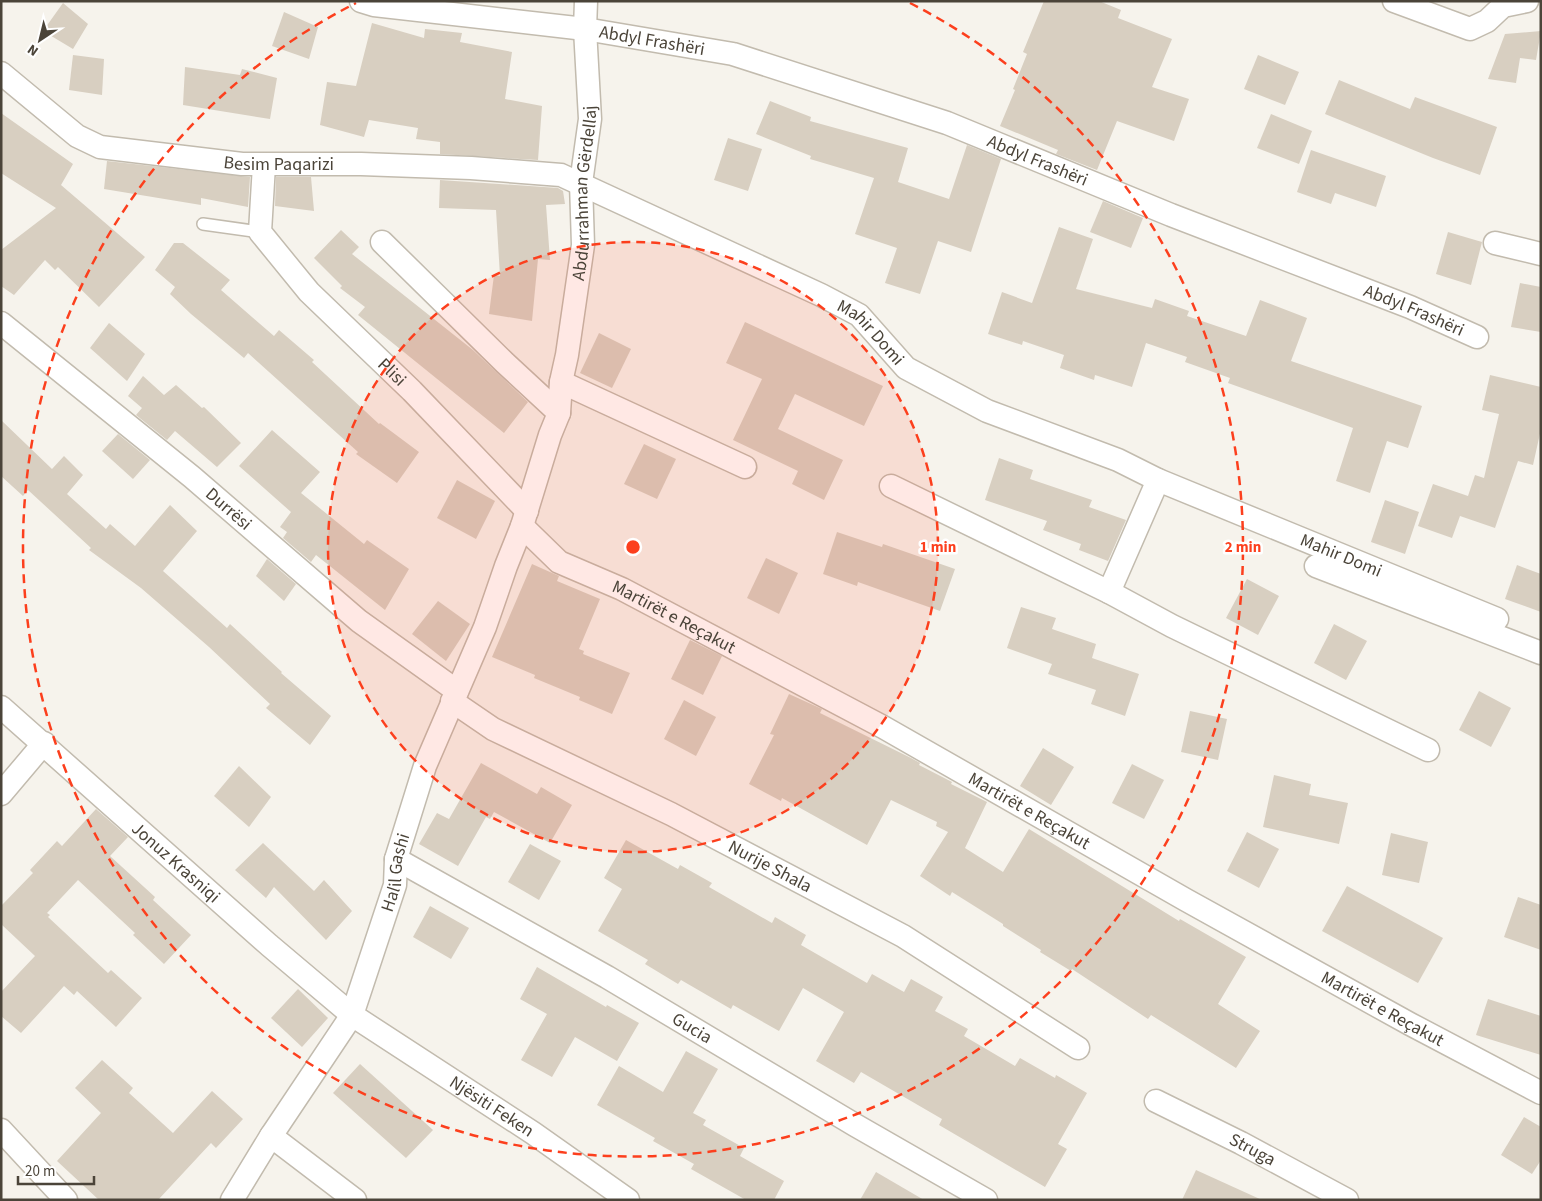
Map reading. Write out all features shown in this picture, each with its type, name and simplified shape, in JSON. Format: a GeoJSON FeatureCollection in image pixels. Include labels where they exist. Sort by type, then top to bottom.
{"type":"FeatureCollection","features":[{"type":"Feature","properties":{"kind":"street","name":"Abdyl Frashëri"},"geometry":{"type":"LineString","coordinates":[[360,1],[374,5],[585,29],[734,54],[947,123],[1171,215],[1410,307],[1477,338]]}},
{"type":"Feature","properties":{"kind":"street","name":"Abdurrahman Gërdellaj"},"geometry":{"type":"LineString","coordinates":[[524,518],[559,412],[561,382],[567,355],[583,245],[581,183],[590,119],[585,29],[586,1]]}},
{"type":"Feature","properties":{"kind":"street"},"geometry":{"type":"LineString","coordinates":[[1394,1],[1470,29],[1487,21],[1502,4],[1527,1]]}},
{"type":"Feature","properties":{"kind":"street","name":"Besim Paqarizi"},"geometry":{"type":"LineString","coordinates":[[1,73],[77,136],[100,147],[242,164],[361,164],[471,168],[561,175],[581,183]]}},
{"type":"Feature","properties":{"kind":"street"},"geometry":{"type":"LineString","coordinates":[[260,232],[264,165]]}},
{"type":"Feature","properties":{"kind":"street","name":"Mahir Domi"},"geometry":{"type":"LineString","coordinates":[[581,183],[821,295],[859,315],[906,368],[986,411],[1118,460],[1158,480],[1497,619]]}},
{"type":"Feature","properties":{"kind":"street","name":"Plisi"},"geometry":{"type":"LineString","coordinates":[[260,232],[310,292],[412,391],[524,518]]}},
{"type":"Feature","properties":{"kind":"street"},"geometry":{"type":"LineString","coordinates":[[382,242],[505,363],[559,412]]}},
{"type":"Feature","properties":{"kind":"street"},"geometry":{"type":"LineString","coordinates":[[1495,243],[1541,254]]}},
{"type":"Feature","properties":{"kind":"street","name":"Durrësi"},"geometry":{"type":"LineString","coordinates":[[1,323],[192,477],[359,621],[454,696]]}},
{"type":"Feature","properties":{"kind":"street"},"geometry":{"type":"LineString","coordinates":[[561,382],[745,467]]}},
{"type":"Feature","properties":{"kind":"street"},"geometry":{"type":"LineString","coordinates":[[1109,592],[1158,480]]}},
{"type":"Feature","properties":{"kind":"street"},"geometry":{"type":"LineString","coordinates":[[891,486],[1109,592],[1172,626],[1428,750]]}},
{"type":"Feature","properties":{"kind":"street","name":"Halil Gashi"},"geometry":{"type":"LineString","coordinates":[[232,1200],[271,1136],[352,1015],[395,885],[396,859],[425,766],[485,626],[524,518]]}},
{"type":"Feature","properties":{"kind":"street","name":"Martirët e Reçakut"},"geometry":{"type":"LineString","coordinates":[[524,518],[560,562],[622,589],[883,727],[1203,910],[1410,1024],[1541,1093]]}},
{"type":"Feature","properties":{"kind":"street"},"geometry":{"type":"LineString","coordinates":[[1316,566],[1541,653]]}},
{"type":"Feature","properties":{"kind":"street","name":"Nurije Shala"},"geometry":{"type":"LineString","coordinates":[[454,696],[493,729],[671,814],[903,936],[1078,1048]]}},
{"type":"Feature","properties":{"kind":"street","name":"Jonuz Krasniqi"},"geometry":{"type":"LineString","coordinates":[[1,707],[352,1015]]}},
{"type":"Feature","properties":{"kind":"street"},"geometry":{"type":"LineString","coordinates":[[1,794],[44,743]]}},
{"type":"Feature","properties":{"kind":"street","name":"Gucia"},"geometry":{"type":"LineString","coordinates":[[396,859],[607,977],[855,1125],[986,1200]]}},
{"type":"Feature","properties":{"kind":"street","name":"Njësiti Feken"},"geometry":{"type":"LineString","coordinates":[[352,1015],[534,1133],[628,1200]]}},
{"type":"Feature","properties":{"kind":"street","name":"Struga"},"geometry":{"type":"LineString","coordinates":[[1156,1101],[1241,1143],[1347,1200]]}},
{"type":"Feature","properties":{"kind":"street"},"geometry":{"type":"LineString","coordinates":[[1,1130],[66,1200]]}},
{"type":"Feature","properties":{"kind":"street"},"geometry":{"type":"LineString","coordinates":[[271,1136],[355,1200]]}},
{"type":"Feature","properties":{"kind":"lane"},"geometry":{"type":"LineString","coordinates":[[204,224],[260,232]]}},
{"type":"Feature","properties":{"kind":"building"},"geometry":{"type":"Polygon","coordinates":[[[1044,1],[1099,1],[1121,10],[1118,18],[1172,39],[1152,87],[1189,99],[1174,141],[1117,121],[1097,170],[1056,154],[1058,150],[1000,126],[1027,54],[1023,52],[1044,1]]]}},
{"type":"Feature","properties":{"kind":"building"},"geometry":{"type":"Polygon","coordinates":[[[63,3],[88,24],[73,49],[43,31],[63,3]]]}},
{"type":"Feature","properties":{"kind":"building"},"geometry":{"type":"Polygon","coordinates":[[[284,12],[318,27],[309,59],[272,46],[284,12]]]}},
{"type":"Feature","properties":{"kind":"building"},"geometry":{"type":"Polygon","coordinates":[[[372,23],[424,38],[425,29],[462,33],[460,42],[512,52],[505,99],[542,106],[538,160],[440,154],[440,142],[416,139],[418,128],[369,120],[364,137],[320,125],[327,82],[356,86],[372,23]]]}},
{"type":"Feature","properties":{"kind":"building"},"geometry":{"type":"Polygon","coordinates":[[[1541,31],[1536,60],[1520,58],[1516,83],[1488,79],[1505,34],[1541,31]]]}},
{"type":"Feature","properties":{"kind":"building"},"geometry":{"type":"Polygon","coordinates":[[[73,55],[104,59],[102,95],[69,90],[73,55]]]}},
{"type":"Feature","properties":{"kind":"building"},"geometry":{"type":"Polygon","coordinates":[[[1258,55],[1299,72],[1285,105],[1244,89],[1258,55]]]}},
{"type":"Feature","properties":{"kind":"building"},"geometry":{"type":"Polygon","coordinates":[[[185,67],[240,75],[242,69],[277,78],[270,119],[183,105],[185,67]]]}},
{"type":"Feature","properties":{"kind":"building"},"geometry":{"type":"Polygon","coordinates":[[[1339,80],[1410,109],[1415,97],[1497,127],[1480,175],[1325,114],[1339,80]]]}},
{"type":"Feature","properties":{"kind":"building"},"geometry":{"type":"Polygon","coordinates":[[[770,101],[811,117],[810,121],[908,148],[898,182],[949,199],[967,145],[1001,159],[971,252],[938,241],[920,294],[885,283],[897,248],[855,234],[874,178],[810,159],[811,156],[756,134],[770,101]]]}},
{"type":"Feature","properties":{"kind":"building"},"geometry":{"type":"Polygon","coordinates":[[[1,113],[73,164],[61,185],[145,257],[99,307],[58,267],[55,270],[45,260],[14,295],[1,286],[1,250],[56,208],[1,173],[1,113]]]}},
{"type":"Feature","properties":{"kind":"building"},"geometry":{"type":"Polygon","coordinates":[[[1271,114],[1312,131],[1299,164],[1257,148],[1271,114]]]}},
{"type":"Feature","properties":{"kind":"building"},"geometry":{"type":"Polygon","coordinates":[[[728,138],[762,149],[748,191],[714,180],[728,138]]]}},
{"type":"Feature","properties":{"kind":"building"},"geometry":{"type":"Polygon","coordinates":[[[1311,150],[1386,176],[1376,207],[1335,193],[1331,204],[1297,192],[1311,150]]]}},
{"type":"Feature","properties":{"kind":"building"},"geometry":{"type":"Polygon","coordinates":[[[107,161],[250,177],[248,207],[201,198],[201,205],[104,189],[107,161]]]}},
{"type":"Feature","properties":{"kind":"building"},"geometry":{"type":"Polygon","coordinates":[[[276,177],[311,177],[314,211],[275,206],[276,177]]]}},
{"type":"Feature","properties":{"kind":"building"},"geometry":{"type":"Polygon","coordinates":[[[440,180],[558,188],[563,191],[565,204],[546,205],[550,260],[538,259],[532,321],[489,314],[494,275],[500,276],[496,210],[439,208],[440,180]]]}},
{"type":"Feature","properties":{"kind":"building"},"geometry":{"type":"Polygon","coordinates":[[[1103,201],[1143,218],[1131,248],[1090,232],[1103,201]]]}},
{"type":"Feature","properties":{"kind":"building"},"geometry":{"type":"Polygon","coordinates":[[[1059,227],[1093,239],[1076,289],[1152,308],[1155,299],[1189,311],[1187,316],[1246,336],[1260,300],[1307,318],[1291,361],[1422,406],[1408,448],[1387,441],[1370,493],[1336,481],[1353,428],[1228,383],[1230,378],[1185,362],[1187,357],[1146,343],[1132,387],[1095,375],[1094,380],[1060,368],[1064,355],[1023,341],[1022,345],[988,334],[1002,292],[1032,303],[1059,227]]]}},
{"type":"Feature","properties":{"kind":"building"},"geometry":{"type":"Polygon","coordinates":[[[341,230],[359,247],[352,254],[473,350],[528,402],[504,433],[358,315],[365,307],[340,288],[342,286],[314,258],[341,230]]]}},
{"type":"Feature","properties":{"kind":"building"},"geometry":{"type":"Polygon","coordinates":[[[1448,232],[1482,242],[1471,285],[1436,274],[1448,232]]]}},
{"type":"Feature","properties":{"kind":"building"},"geometry":{"type":"Polygon","coordinates":[[[174,243],[183,243],[230,280],[221,290],[274,336],[279,330],[314,360],[312,362],[379,424],[419,452],[397,483],[356,454],[358,452],[248,353],[244,358],[170,294],[175,287],[155,270],[174,243]]]}},
{"type":"Feature","properties":{"kind":"building"},"geometry":{"type":"Polygon","coordinates":[[[1520,283],[1541,287],[1541,332],[1511,327],[1520,283]]]}},
{"type":"Feature","properties":{"kind":"building"},"geometry":{"type":"Polygon","coordinates":[[[745,322],[883,386],[864,426],[795,394],[778,429],[843,460],[824,500],[792,484],[798,471],[733,440],[762,379],[726,363],[745,322]]]}},
{"type":"Feature","properties":{"kind":"building"},"geometry":{"type":"Polygon","coordinates":[[[109,323],[145,354],[127,381],[90,348],[109,323]]]}},
{"type":"Feature","properties":{"kind":"building"},"geometry":{"type":"Polygon","coordinates":[[[599,333],[631,349],[612,388],[580,373],[599,333]]]}},
{"type":"Feature","properties":{"kind":"building"},"geometry":{"type":"Polygon","coordinates":[[[1490,375],[1541,387],[1541,429],[1533,465],[1518,461],[1495,528],[1460,516],[1452,538],[1418,526],[1433,484],[1468,496],[1475,475],[1484,478],[1499,414],[1482,410],[1490,375]]]}},
{"type":"Feature","properties":{"kind":"building"},"geometry":{"type":"Polygon","coordinates":[[[143,376],[164,395],[176,385],[202,408],[204,407],[241,443],[217,467],[175,431],[167,440],[136,415],[142,408],[128,396],[143,376]]]}},
{"type":"Feature","properties":{"kind":"building"},"geometry":{"type":"Polygon","coordinates":[[[1,420],[52,469],[64,456],[83,475],[67,494],[106,529],[110,524],[135,546],[170,505],[197,531],[163,571],[227,628],[230,624],[281,673],[331,716],[310,745],[266,708],[270,704],[209,647],[141,588],[89,550],[91,548],[28,490],[23,496],[1,476],[1,420]]]}},
{"type":"Feature","properties":{"kind":"building"},"geometry":{"type":"Polygon","coordinates":[[[272,430],[320,472],[301,493],[364,544],[367,540],[409,569],[385,610],[316,555],[311,562],[283,538],[287,532],[280,527],[291,512],[239,466],[272,430]]]}},
{"type":"Feature","properties":{"kind":"building"},"geometry":{"type":"Polygon","coordinates":[[[118,434],[150,460],[133,479],[102,451],[118,434]]]}},
{"type":"Feature","properties":{"kind":"building"},"geometry":{"type":"Polygon","coordinates":[[[644,444],[676,459],[657,499],[624,484],[644,444]]]}},
{"type":"Feature","properties":{"kind":"building"},"geometry":{"type":"Polygon","coordinates":[[[999,458],[1033,470],[1030,479],[1092,500],[1089,507],[1126,520],[1108,561],[1079,550],[1081,544],[1043,530],[1047,521],[985,500],[999,458]]]}},
{"type":"Feature","properties":{"kind":"building"},"geometry":{"type":"Polygon","coordinates":[[[457,480],[495,501],[476,539],[437,518],[457,480]]]}},
{"type":"Feature","properties":{"kind":"building"},"geometry":{"type":"Polygon","coordinates":[[[1385,500],[1419,512],[1405,554],[1371,542],[1385,500]]]}},
{"type":"Feature","properties":{"kind":"building"},"geometry":{"type":"Polygon","coordinates":[[[837,532],[882,547],[883,544],[955,569],[940,611],[858,582],[857,586],[823,574],[837,532]]]}},
{"type":"Feature","properties":{"kind":"building"},"geometry":{"type":"Polygon","coordinates":[[[766,558],[798,573],[779,614],[747,598],[766,558]]]}},
{"type":"Feature","properties":{"kind":"building"},"geometry":{"type":"Polygon","coordinates":[[[267,559],[296,584],[284,601],[256,576],[267,559]]]}},
{"type":"Feature","properties":{"kind":"building"},"geometry":{"type":"Polygon","coordinates":[[[532,564],[559,576],[557,581],[600,599],[579,649],[584,651],[583,654],[630,673],[612,714],[579,700],[580,697],[534,678],[535,675],[492,657],[532,564]]]}},
{"type":"Feature","properties":{"kind":"building"},"geometry":{"type":"Polygon","coordinates":[[[1517,565],[1541,574],[1541,612],[1505,599],[1517,565]]]}},
{"type":"Feature","properties":{"kind":"building"},"geometry":{"type":"Polygon","coordinates":[[[1247,579],[1279,596],[1258,635],[1226,618],[1247,579]]]}},
{"type":"Feature","properties":{"kind":"building"},"geometry":{"type":"Polygon","coordinates":[[[438,601],[470,624],[446,661],[412,634],[438,601]]]}},
{"type":"Feature","properties":{"kind":"building"},"geometry":{"type":"Polygon","coordinates":[[[1021,607],[1056,618],[1052,629],[1096,644],[1092,658],[1139,674],[1125,716],[1091,704],[1096,690],[1048,674],[1052,664],[1007,648],[1021,607]]]}},
{"type":"Feature","properties":{"kind":"building"},"geometry":{"type":"Polygon","coordinates":[[[1334,624],[1367,641],[1346,680],[1314,663],[1334,624]]]}},
{"type":"Feature","properties":{"kind":"building"},"geometry":{"type":"Polygon","coordinates":[[[690,640],[722,656],[703,695],[671,679],[690,640]]]}},
{"type":"Feature","properties":{"kind":"building"},"geometry":{"type":"Polygon","coordinates":[[[1479,691],[1511,708],[1491,747],[1459,730],[1479,691]]]}},
{"type":"Feature","properties":{"kind":"building"},"geometry":{"type":"Polygon","coordinates":[[[789,694],[822,709],[820,713],[911,758],[920,763],[919,765],[952,782],[951,784],[987,802],[965,848],[1003,872],[1029,829],[1179,921],[1180,919],[1246,957],[1218,1004],[1260,1031],[1236,1068],[1151,1015],[1148,1019],[1072,969],[1071,971],[1040,952],[1041,950],[1003,926],[1003,924],[952,892],[950,896],[920,876],[948,832],[936,826],[937,822],[891,800],[867,845],[782,798],[781,801],[749,784],[774,735],[770,734],[789,694]]]}},
{"type":"Feature","properties":{"kind":"building"},"geometry":{"type":"Polygon","coordinates":[[[684,700],[716,717],[696,756],[664,739],[684,700]]]}},
{"type":"Feature","properties":{"kind":"building"},"geometry":{"type":"Polygon","coordinates":[[[1190,711],[1227,719],[1218,760],[1181,752],[1190,711]]]}},
{"type":"Feature","properties":{"kind":"building"},"geometry":{"type":"Polygon","coordinates":[[[1043,748],[1074,767],[1051,805],[1020,786],[1043,748]]]}},
{"type":"Feature","properties":{"kind":"building"},"geometry":{"type":"Polygon","coordinates":[[[481,763],[537,794],[541,787],[572,805],[550,843],[494,812],[490,819],[486,817],[458,866],[419,844],[437,813],[449,819],[481,763]]]}},
{"type":"Feature","properties":{"kind":"building"},"geometry":{"type":"Polygon","coordinates":[[[1132,764],[1164,780],[1144,819],[1112,803],[1132,764]]]}},
{"type":"Feature","properties":{"kind":"building"},"geometry":{"type":"Polygon","coordinates":[[[239,766],[271,797],[249,827],[214,796],[239,766]]]}},
{"type":"Feature","properties":{"kind":"building"},"geometry":{"type":"Polygon","coordinates":[[[1274,775],[1311,784],[1309,795],[1348,803],[1339,844],[1263,827],[1274,775]]]}},
{"type":"Feature","properties":{"kind":"building"},"geometry":{"type":"Polygon","coordinates":[[[96,809],[128,837],[110,856],[155,897],[153,900],[191,935],[164,964],[133,935],[135,933],[78,880],[47,913],[50,915],[48,917],[108,973],[111,970],[142,998],[116,1027],[77,991],[74,995],[64,986],[21,1033],[1,1016],[1,992],[35,956],[1,924],[1,906],[33,873],[30,870],[57,841],[62,846],[96,809]]]}},
{"type":"Feature","properties":{"kind":"building"},"geometry":{"type":"Polygon","coordinates":[[[1247,832],[1279,849],[1259,888],[1227,871],[1247,832]]]}},
{"type":"Feature","properties":{"kind":"building"},"geometry":{"type":"Polygon","coordinates":[[[1391,833],[1428,842],[1419,883],[1382,875],[1391,833]]]}},
{"type":"Feature","properties":{"kind":"building"},"geometry":{"type":"Polygon","coordinates":[[[626,840],[678,869],[680,865],[712,883],[709,887],[772,923],[775,917],[806,935],[801,945],[867,983],[872,974],[904,992],[911,979],[943,997],[935,1011],[968,1029],[964,1036],[1015,1066],[1020,1058],[1055,1078],[1056,1075],[1087,1093],[1058,1144],[1067,1149],[1045,1187],[939,1125],[942,1119],[861,1072],[854,1083],[816,1061],[844,1012],[803,988],[779,1031],[733,1005],[731,1009],[681,980],[678,984],[645,964],[648,960],[598,931],[622,889],[604,878],[626,840]]]}},
{"type":"Feature","properties":{"kind":"building"},"geometry":{"type":"Polygon","coordinates":[[[263,843],[314,891],[324,880],[352,911],[326,940],[274,887],[266,898],[235,870],[263,843]]]}},
{"type":"Feature","properties":{"kind":"building"},"geometry":{"type":"Polygon","coordinates":[[[530,844],[561,861],[539,900],[508,882],[530,844]]]}},
{"type":"Feature","properties":{"kind":"building"},"geometry":{"type":"Polygon","coordinates":[[[1347,886],[1443,938],[1418,983],[1322,931],[1347,886]]]}},
{"type":"Feature","properties":{"kind":"building"},"geometry":{"type":"Polygon","coordinates":[[[1518,897],[1541,905],[1541,950],[1504,937],[1518,897]]]}},
{"type":"Feature","properties":{"kind":"building"},"geometry":{"type":"Polygon","coordinates":[[[430,906],[469,928],[451,959],[413,937],[430,906]]]}},
{"type":"Feature","properties":{"kind":"building"},"geometry":{"type":"Polygon","coordinates":[[[537,967],[606,1007],[607,1005],[639,1023],[617,1061],[575,1037],[552,1077],[521,1060],[547,1014],[520,999],[537,967]]]}},
{"type":"Feature","properties":{"kind":"building"},"geometry":{"type":"Polygon","coordinates":[[[298,989],[328,1018],[302,1047],[271,1018],[298,989]]]}},
{"type":"Feature","properties":{"kind":"building"},"geometry":{"type":"Polygon","coordinates":[[[1488,999],[1541,1016],[1541,1055],[1476,1035],[1488,999]]]}},
{"type":"Feature","properties":{"kind":"building"},"geometry":{"type":"Polygon","coordinates":[[[686,1051],[718,1069],[693,1113],[706,1120],[703,1125],[744,1148],[740,1156],[784,1181],[774,1200],[746,1200],[691,1169],[694,1164],[653,1141],[655,1138],[597,1105],[619,1066],[663,1092],[686,1051]]]}},
{"type":"Feature","properties":{"kind":"building"},"geometry":{"type":"Polygon","coordinates":[[[102,1060],[133,1088],[129,1093],[173,1133],[212,1091],[243,1119],[216,1148],[211,1143],[158,1200],[99,1200],[57,1161],[101,1113],[75,1088],[102,1060]]]}},
{"type":"Feature","properties":{"kind":"building"},"geometry":{"type":"Polygon","coordinates":[[[360,1064],[433,1130],[406,1158],[333,1093],[360,1064]]]}},
{"type":"Feature","properties":{"kind":"building"},"geometry":{"type":"Polygon","coordinates":[[[1524,1117],[1541,1127],[1541,1160],[1532,1174],[1501,1155],[1524,1117]]]}},
{"type":"Feature","properties":{"kind":"building"},"geometry":{"type":"Polygon","coordinates":[[[1196,1170],[1262,1200],[1182,1200],[1196,1170]]]}},
{"type":"Feature","properties":{"kind":"building"},"geometry":{"type":"Polygon","coordinates":[[[876,1172],[924,1200],[860,1200],[876,1172]]]}}]}
